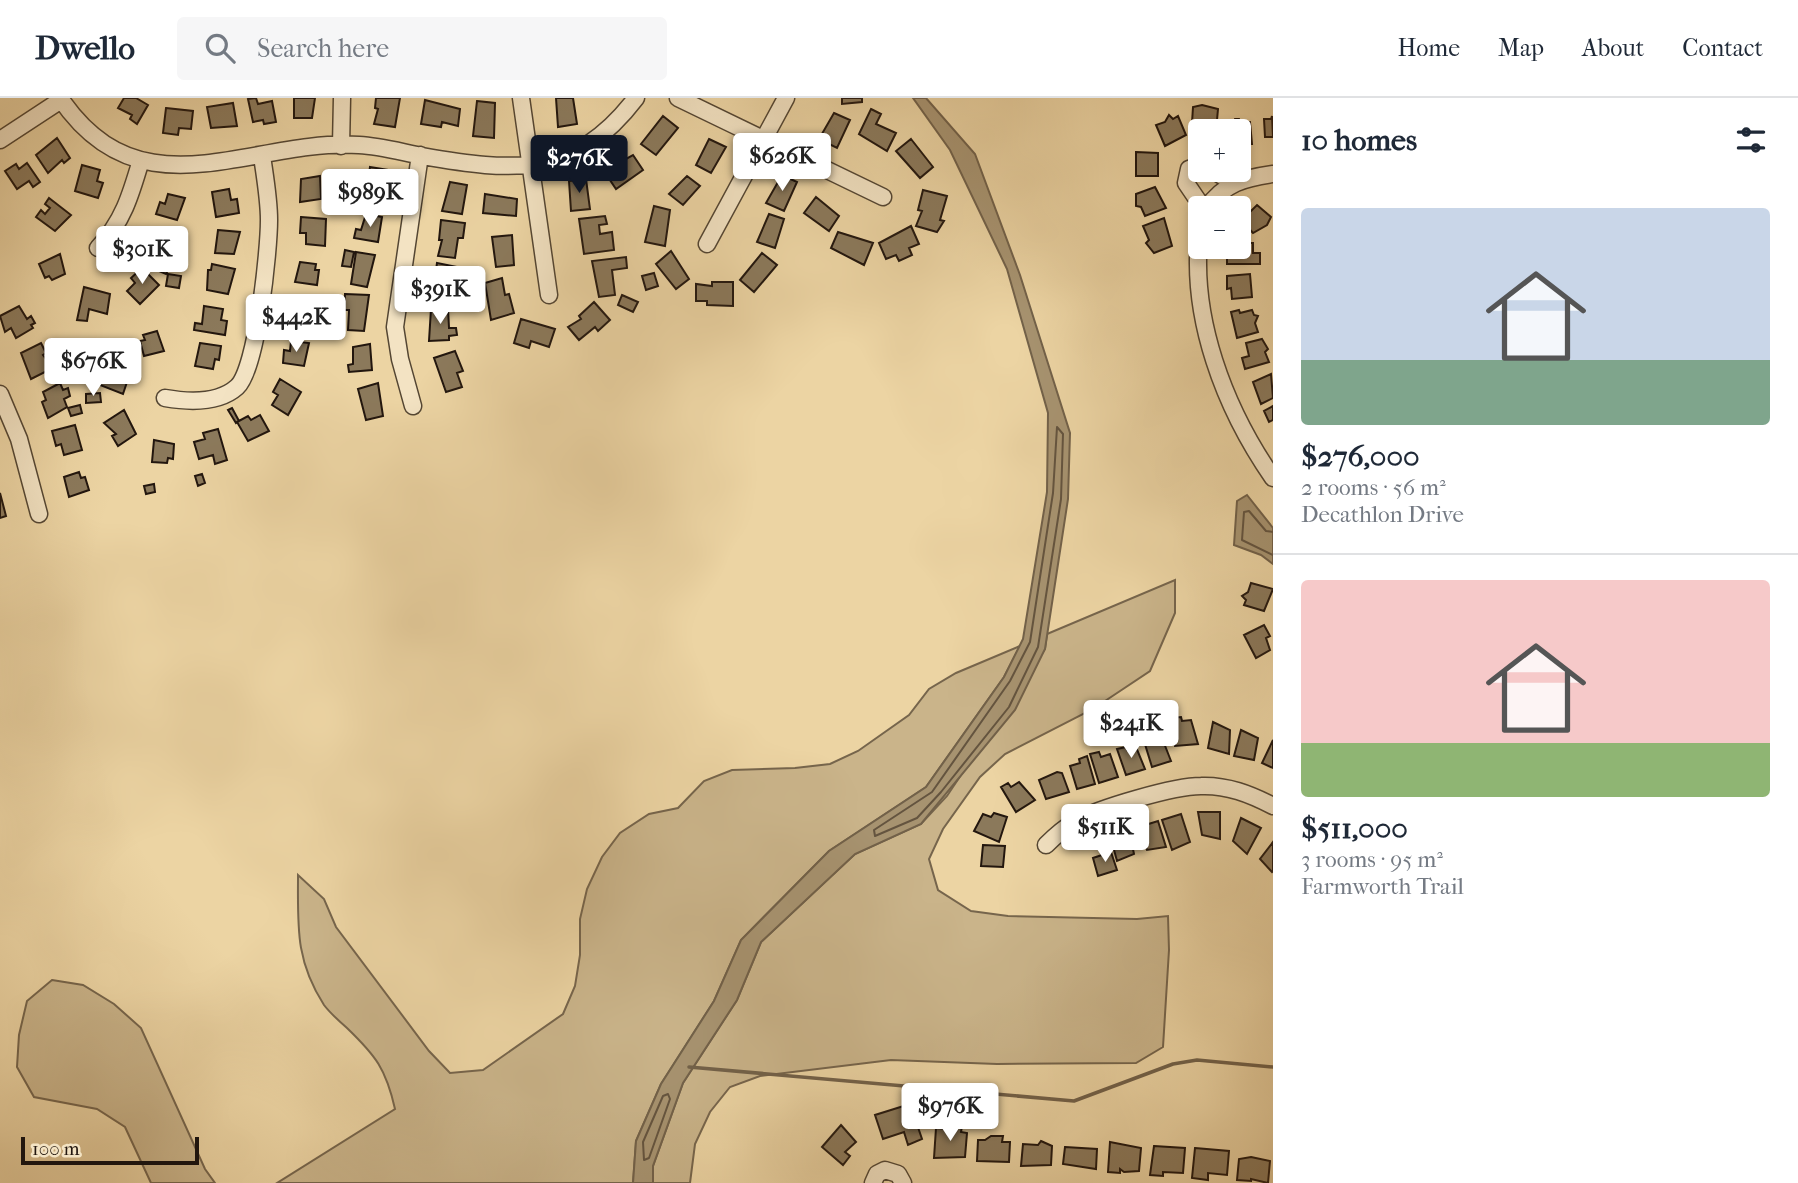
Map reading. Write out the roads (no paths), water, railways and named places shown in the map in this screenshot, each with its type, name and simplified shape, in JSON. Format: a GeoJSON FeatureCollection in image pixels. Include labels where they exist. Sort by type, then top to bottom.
{"type":"FeatureCollection","features":[{"type":"Feature","properties":{"kind":"street"},"geometry":{"type":"LineString","coordinates":[[341,146],[342,98]]}},
{"type":"Feature","properties":{"kind":"street"},"geometry":{"type":"LineString","coordinates":[[521,98],[550,295]]}},
{"type":"Feature","properties":{"kind":"street"},"geometry":{"type":"LineString","coordinates":[[0,139],[61,99],[94,135],[141,160],[203,165],[358,144],[500,167],[546,163],[590,145],[616,124],[636,98]]}},
{"type":"Feature","properties":{"kind":"street"},"geometry":{"type":"LineString","coordinates":[[678,98],[883,197]]}},
{"type":"Feature","properties":{"kind":"street"},"geometry":{"type":"LineString","coordinates":[[707,244],[786,98]]}},
{"type":"Feature","properties":{"kind":"street"},"geometry":{"type":"LineString","coordinates":[[414,406],[400,359],[395,327],[420,155]]}},
{"type":"Feature","properties":{"kind":"street"},"geometry":{"type":"LineString","coordinates":[[165,398],[196,401],[213,398],[237,387],[249,369],[268,246],[269,219],[262,156]]}},
{"type":"Feature","properties":{"kind":"street"},"geometry":{"type":"LineString","coordinates":[[98,248],[128,207],[141,160]]}},
{"type":"Feature","properties":{"kind":"street"},"geometry":{"type":"LineString","coordinates":[[1188,174],[1186,183],[1196,196]]}},
{"type":"Feature","properties":{"kind":"street"},"geometry":{"type":"LineString","coordinates":[[1216,196],[1233,183],[1273,174]]}},
{"type":"Feature","properties":{"kind":"street"},"geometry":{"type":"LineString","coordinates":[[1199,259],[1203,302],[1216,366],[1244,432],[1273,478]]}},
{"type":"Feature","properties":{"kind":"street"},"geometry":{"type":"LineString","coordinates":[[0,394],[19,439],[39,514]]}},
{"type":"Feature","properties":{"kind":"street"},"geometry":{"type":"LineString","coordinates":[[1046,845],[1059,832],[1094,813],[1183,787],[1236,790],[1273,806]]}},
{"type":"Feature","properties":{"kind":"street"},"geometry":{"type":"LineString","coordinates":[[873,1183],[877,1174],[890,1170],[898,1174],[903,1183]]}},
{"type":"Feature","properties":{"kind":"water"},"geometry":{"type":"Polygon","coordinates":[[[913,98],[926,98],[975,154],[1020,275],[1070,433],[1068,499],[1045,649],[1015,710],[921,824],[855,854],[761,942],[737,1000],[683,1083],[653,1166],[653,1183],[633,1183],[636,1141],[661,1084],[714,1001],[741,940],[829,851],[926,787],[1004,677],[1023,639],[1047,492],[1048,413],[1007,269],[950,150],[913,98]]]}},
{"type":"Feature","properties":{"kind":"water"},"geometry":{"type":"Polygon","coordinates":[[[1247,495],[1273,528],[1273,564],[1261,555],[1234,545],[1237,501],[1247,495]]]}},
{"type":"Feature","properties":{"kind":"waterway"},"geometry":{"type":"LineString","coordinates":[[689,1067],[1074,1101],[1173,1064],[1197,1060],[1273,1067]]}}]}
